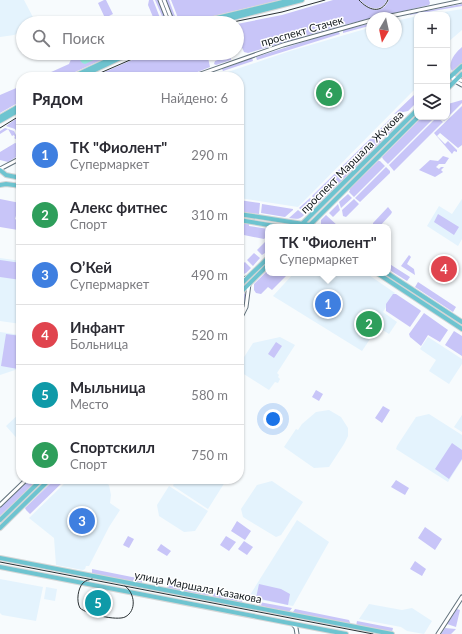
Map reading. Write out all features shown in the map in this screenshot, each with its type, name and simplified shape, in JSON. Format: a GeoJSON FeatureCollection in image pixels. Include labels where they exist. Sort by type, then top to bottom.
{"type":"FeatureCollection","features":[{"type":"Feature","properties":{"kind":"main road"},"geometry":{"type":"LineString","coordinates":[[225,16],[291,0]]}},
{"type":"Feature","properties":{"kind":"main road"},"geometry":{"type":"LineString","coordinates":[[241,16],[302,0]]}},
{"type":"Feature","properties":{"kind":"main road"},"geometry":{"type":"LineString","coordinates":[[83,72],[108,60]]}},
{"type":"Feature","properties":{"kind":"main road"},"geometry":{"type":"LineString","coordinates":[[91,72],[116,60]]}},
{"type":"Feature","properties":{"kind":"main road"},"geometry":{"type":"LineString","coordinates":[[451,76],[462,66]]}},
{"type":"Feature","properties":{"kind":"main road"},"geometry":{"type":"LineString","coordinates":[[450,87],[458,80],[462,74]]}},
{"type":"Feature","properties":{"kind":"main road"},"geometry":{"type":"LineString","coordinates":[[0,117],[16,108]]}},
{"type":"Feature","properties":{"kind":"main road"},"geometry":{"type":"LineString","coordinates":[[0,121],[16,112]]}},
{"type":"Feature","properties":{"kind":"main road","name":"проспект Маршала Жукова"},"geometry":{"type":"LineString","coordinates":[[302,224],[414,113]]}},
{"type":"Feature","properties":{"kind":"main road","name":"проспект Маршала Жукова"},"geometry":{"type":"LineString","coordinates":[[311,224],[415,120]]}},
{"type":"Feature","properties":{"kind":"main road"},"geometry":{"type":"LineString","coordinates":[[0,170],[6,175],[16,177]]}},
{"type":"Feature","properties":{"kind":"main road"},"geometry":{"type":"LineString","coordinates":[[0,185],[16,185]]}},
{"type":"Feature","properties":{"kind":"main road"},"geometry":{"type":"LineString","coordinates":[[244,215],[295,224]]}},
{"type":"Feature","properties":{"kind":"main road"},"geometry":{"type":"LineString","coordinates":[[244,221],[265,224]]}},
{"type":"Feature","properties":{"kind":"main road"},"geometry":{"type":"LineString","coordinates":[[244,280],[265,261]]}},
{"type":"Feature","properties":{"kind":"main road"},"geometry":{"type":"LineString","coordinates":[[244,289],[265,268]]}},
{"type":"Feature","properties":{"kind":"main road"},"geometry":{"type":"LineString","coordinates":[[382,276],[462,329]]}},
{"type":"Feature","properties":{"kind":"main road"},"geometry":{"type":"LineString","coordinates":[[391,276],[462,322]]}},
{"type":"Feature","properties":{"kind":"main road"},"geometry":{"type":"LineString","coordinates":[[0,520],[37,484]]}},
{"type":"Feature","properties":{"kind":"main road"},"geometry":{"type":"LineString","coordinates":[[0,528],[45,484]]}},
{"type":"Feature","properties":{"kind":"main road","name":"улица Маршала Казакова"},"geometry":{"type":"LineString","coordinates":[[0,558],[392,634]]}},
{"type":"Feature","properties":{"kind":"main road","name":"улица Маршала Казакова"},"geometry":{"type":"LineString","coordinates":[[0,567],[346,634]]}},
{"type":"Feature","properties":{"kind":"street"},"geometry":{"type":"LineString","coordinates":[[160,0],[166,16]]}},
{"type":"Feature","properties":{"kind":"street"},"geometry":{"type":"LineString","coordinates":[[164,0],[170,16]]}},
{"type":"Feature","properties":{"kind":"street"},"geometry":{"type":"LineString","coordinates":[[402,14],[462,1]]}},
{"type":"Feature","properties":{"kind":"street","name":"проспект Стачек"},"geometry":{"type":"LineString","coordinates":[[244,59],[283,45],[366,22]]}},
{"type":"Feature","properties":{"kind":"street","name":"проспект Стачек"},"geometry":{"type":"LineString","coordinates":[[206,72],[240,60]]}},
{"type":"Feature","properties":{"kind":"street"},"geometry":{"type":"LineString","coordinates":[[451,76],[458,80],[462,85]]}},
{"type":"Feature","properties":{"kind":"street"},"geometry":{"type":"LineString","coordinates":[[0,170],[16,161]]}},
{"type":"Feature","properties":{"kind":"street"},"geometry":{"type":"LineString","coordinates":[[244,311],[246,307],[249,284]]}},
{"type":"Feature","properties":{"kind":"street"},"geometry":{"type":"LineString","coordinates":[[0,505],[22,484]]}},
{"type":"Feature","properties":{"kind":"street"},"geometry":{"type":"LineString","coordinates":[[438,634],[462,597]]}},
{"type":"Feature","properties":{"kind":"street"},"geometry":{"type":"LineString","coordinates":[[293,624],[297,633],[304,626]]}},
{"type":"Feature","properties":{"kind":"shaded area"},"geometry":{"type":"Polygon","coordinates":[[[0,0],[24,0],[32,16],[16,16],[16,34],[0,37],[0,0]]]}},
{"type":"Feature","properties":{"kind":"shaded area"},"geometry":{"type":"Polygon","coordinates":[[[106,0],[113,14],[104,16],[98,3],[106,0]]]}},
{"type":"Feature","properties":{"kind":"shaded area"},"geometry":{"type":"Polygon","coordinates":[[[149,0],[153,0],[159,16],[153,16],[148,5],[149,0]]]}},
{"type":"Feature","properties":{"kind":"shaded area"},"geometry":{"type":"Polygon","coordinates":[[[155,0],[158,0],[164,16],[162,16],[155,0]]]}},
{"type":"Feature","properties":{"kind":"shaded area"},"geometry":{"type":"Polygon","coordinates":[[[166,0],[169,0],[175,16],[173,16],[166,0]]]}},
{"type":"Feature","properties":{"kind":"shaded area"},"geometry":{"type":"Polygon","coordinates":[[[171,0],[280,0],[214,16],[177,16],[171,0]]]}},
{"type":"Feature","properties":{"kind":"shaded area"},"geometry":{"type":"Polygon","coordinates":[[[333,0],[359,0],[362,4],[374,10],[379,10],[382,8],[389,0],[429,0],[430,3],[429,5],[399,12],[366,12],[366,20],[339,26],[248,53],[244,52],[244,23],[282,15],[333,0]]]}},
{"type":"Feature","properties":{"kind":"shaded area"},"geometry":{"type":"Polygon","coordinates":[[[360,0],[387,0],[381,7],[374,8],[367,6],[360,0]]]}},
{"type":"Feature","properties":{"kind":"shaded area"},"geometry":{"type":"Polygon","coordinates":[[[462,4],[462,6],[420,12],[462,4]]]}},
{"type":"Feature","properties":{"kind":"shaded area"},"geometry":{"type":"Polygon","coordinates":[[[462,9],[462,30],[450,40],[450,12],[444,12],[462,9]]]}},
{"type":"Feature","properties":{"kind":"shaded area"},"geometry":{"type":"Polygon","coordinates":[[[414,17],[414,90],[298,207],[244,199],[244,72],[228,72],[290,51],[366,29],[366,48],[402,48],[402,20],[414,17]]]}},
{"type":"Feature","properties":{"kind":"shaded area"},"geometry":{"type":"Polygon","coordinates":[[[366,24],[366,27],[343,33],[343,30],[366,24]]]}},
{"type":"Feature","properties":{"kind":"shaded area"},"geometry":{"type":"Polygon","coordinates":[[[338,31],[340,34],[257,60],[256,57],[338,31]]]}},
{"type":"Feature","properties":{"kind":"shaded area"},"geometry":{"type":"Polygon","coordinates":[[[462,47],[462,63],[452,71],[451,61],[462,47]]]}},
{"type":"Feature","properties":{"kind":"shaded area"},"geometry":{"type":"Polygon","coordinates":[[[252,58],[253,61],[223,71],[222,69],[252,58]]]}},
{"type":"Feature","properties":{"kind":"shaded area"},"geometry":{"type":"Polygon","coordinates":[[[71,60],[102,60],[75,72],[51,72],[69,64],[71,60]]]}},
{"type":"Feature","properties":{"kind":"shaded area"},"geometry":{"type":"Polygon","coordinates":[[[80,60],[94,60],[85,64],[80,60]]]}},
{"type":"Feature","properties":{"kind":"shaded area"},"geometry":{"type":"Polygon","coordinates":[[[132,60],[208,60],[210,67],[198,72],[104,72],[132,60]]]}},
{"type":"Feature","properties":{"kind":"shaded area"},"geometry":{"type":"Polygon","coordinates":[[[231,60],[216,65],[214,64],[215,61],[231,60]]]}},
{"type":"Feature","properties":{"kind":"shaded area"},"geometry":{"type":"Polygon","coordinates":[[[16,88],[16,104],[0,113],[0,95],[16,88]]]}},
{"type":"Feature","properties":{"kind":"shaded area"},"geometry":{"type":"Polygon","coordinates":[[[414,95],[414,105],[408,111],[394,114],[414,95]]]}},
{"type":"Feature","properties":{"kind":"shaded area"},"geometry":{"type":"Polygon","coordinates":[[[462,100],[462,103],[450,115],[450,103],[462,100]]]}},
{"type":"Feature","properties":{"kind":"shaded area"},"geometry":{"type":"Polygon","coordinates":[[[462,106],[462,145],[458,148],[440,133],[437,136],[445,144],[448,141],[457,150],[457,152],[454,151],[452,154],[434,133],[447,120],[450,120],[450,118],[462,106]]]}},
{"type":"Feature","properties":{"kind":"shaded area"},"geometry":{"type":"Polygon","coordinates":[[[403,115],[393,130],[385,138],[378,131],[390,119],[403,115]]]}},
{"type":"Feature","properties":{"kind":"shaded area"},"geometry":{"type":"Polygon","coordinates":[[[16,119],[16,131],[15,129],[6,126],[16,119]]]}},
{"type":"Feature","properties":{"kind":"shaded area"},"geometry":{"type":"Polygon","coordinates":[[[419,120],[432,120],[388,164],[382,157],[419,120]]]}},
{"type":"Feature","properties":{"kind":"shaded area"},"geometry":{"type":"Polygon","coordinates":[[[434,120],[441,120],[443,122],[394,171],[389,165],[434,120]]]}},
{"type":"Feature","properties":{"kind":"shaded area"},"geometry":{"type":"Polygon","coordinates":[[[5,128],[8,129],[0,134],[0,131],[5,128]]]}},
{"type":"Feature","properties":{"kind":"shaded area"},"geometry":{"type":"Polygon","coordinates":[[[8,129],[14,131],[16,139],[14,138],[14,135],[12,136],[8,129]]]}},
{"type":"Feature","properties":{"kind":"shaded area"},"geometry":{"type":"Polygon","coordinates":[[[376,133],[383,140],[319,204],[312,196],[376,133]]]}},
{"type":"Feature","properties":{"kind":"shaded area"},"geometry":{"type":"Polygon","coordinates":[[[16,144],[16,157],[8,162],[0,160],[0,152],[16,144]]]}},
{"type":"Feature","properties":{"kind":"shaded area"},"geometry":{"type":"Polygon","coordinates":[[[443,156],[449,158],[445,164],[439,164],[436,167],[439,169],[444,167],[441,170],[443,172],[435,177],[419,170],[430,160],[438,161],[443,156]]]}},
{"type":"Feature","properties":{"kind":"shaded area"},"geometry":{"type":"Polygon","coordinates":[[[378,161],[385,166],[354,197],[349,192],[349,189],[378,161]]]}},
{"type":"Feature","properties":{"kind":"shaded area"},"geometry":{"type":"Polygon","coordinates":[[[386,167],[390,173],[360,202],[355,198],[386,167]]]}},
{"type":"Feature","properties":{"kind":"shaded area"},"geometry":{"type":"Polygon","coordinates":[[[348,194],[352,198],[341,208],[339,202],[348,194]]]}},
{"type":"Feature","properties":{"kind":"shaded area"},"geometry":{"type":"Polygon","coordinates":[[[310,198],[316,204],[307,214],[299,208],[310,198]]]}},
{"type":"Feature","properties":{"kind":"shaded area"},"geometry":{"type":"Polygon","coordinates":[[[0,199],[16,202],[16,230],[0,227],[0,199]]]}},
{"type":"Feature","properties":{"kind":"shaded area"},"geometry":{"type":"Polygon","coordinates":[[[354,199],[359,204],[346,217],[343,216],[342,210],[354,199]]]}},
{"type":"Feature","properties":{"kind":"shaded area"},"geometry":{"type":"Polygon","coordinates":[[[462,199],[462,239],[458,246],[427,226],[439,206],[452,214],[462,199]]]}},
{"type":"Feature","properties":{"kind":"shaded area"},"geometry":{"type":"Polygon","coordinates":[[[244,201],[260,203],[259,214],[244,212],[244,201]]]}},
{"type":"Feature","properties":{"kind":"shaded area"},"geometry":{"type":"Polygon","coordinates":[[[262,204],[293,210],[285,217],[261,213],[262,204]]]}},
{"type":"Feature","properties":{"kind":"shaded area"},"geometry":{"type":"Polygon","coordinates":[[[338,204],[340,210],[333,217],[329,213],[338,204]]]}},
{"type":"Feature","properties":{"kind":"shaded area"},"geometry":{"type":"Polygon","coordinates":[[[388,207],[392,212],[382,224],[373,223],[388,207]]]}},
{"type":"Feature","properties":{"kind":"shaded area"},"geometry":{"type":"Polygon","coordinates":[[[298,210],[304,215],[301,218],[289,218],[298,210]]]}},
{"type":"Feature","properties":{"kind":"shaded area"},"geometry":{"type":"Polygon","coordinates":[[[438,214],[459,227],[454,235],[434,222],[438,214]]]}},
{"type":"Feature","properties":{"kind":"shaded area"},"geometry":{"type":"Polygon","coordinates":[[[326,215],[336,224],[321,224],[321,220],[326,215]]]}},
{"type":"Feature","properties":{"kind":"shaded area"},"geometry":{"type":"Polygon","coordinates":[[[244,223],[249,224],[249,226],[265,229],[264,239],[244,235],[244,223]]]}},
{"type":"Feature","properties":{"kind":"shaded area"},"geometry":{"type":"Polygon","coordinates":[[[265,242],[265,253],[262,255],[257,250],[265,242]]]}},
{"type":"Feature","properties":{"kind":"shaded area"},"geometry":{"type":"Polygon","coordinates":[[[254,253],[260,258],[253,266],[247,260],[254,253]]]}},
{"type":"Feature","properties":{"kind":"shaded area"},"geometry":{"type":"Polygon","coordinates":[[[409,255],[411,257],[407,264],[414,269],[415,275],[401,266],[409,255]]]}},
{"type":"Feature","properties":{"kind":"shaded area"},"geometry":{"type":"Polygon","coordinates":[[[0,258],[16,260],[16,323],[0,321],[0,258]]]}},
{"type":"Feature","properties":{"kind":"shaded area"},"geometry":{"type":"Polygon","coordinates":[[[0,260],[16,262],[16,279],[0,277],[0,260]]]}},
{"type":"Feature","properties":{"kind":"shaded area"},"geometry":{"type":"Polygon","coordinates":[[[245,262],[251,268],[244,274],[245,262]]]}},
{"type":"Feature","properties":{"kind":"shaded area"},"geometry":{"type":"Polygon","coordinates":[[[391,265],[410,277],[407,281],[391,271],[391,265]]]}},
{"type":"Feature","properties":{"kind":"shaded area"},"geometry":{"type":"Polygon","coordinates":[[[265,273],[265,276],[286,276],[272,290],[268,287],[261,294],[256,293],[254,290],[254,284],[265,273]]]}},
{"type":"Feature","properties":{"kind":"shaded area"},"geometry":{"type":"Polygon","coordinates":[[[291,276],[370,276],[395,293],[383,312],[397,322],[389,334],[378,327],[362,351],[273,296],[291,276]]]}},
{"type":"Feature","properties":{"kind":"shaded area"},"geometry":{"type":"Polygon","coordinates":[[[418,282],[456,307],[453,312],[415,287],[418,282]]]}},
{"type":"Feature","properties":{"kind":"shaded area"},"geometry":{"type":"Polygon","coordinates":[[[244,293],[246,295],[244,304],[244,293]]]}},
{"type":"Feature","properties":{"kind":"shaded area"},"geometry":{"type":"Polygon","coordinates":[[[393,294],[396,294],[421,311],[410,327],[386,311],[386,304],[393,294]]]}},
{"type":"Feature","properties":{"kind":"shaded area"},"geometry":{"type":"Polygon","coordinates":[[[424,313],[448,330],[440,342],[428,335],[421,346],[410,337],[409,334],[424,313]]]}},
{"type":"Feature","properties":{"kind":"shaded area"},"geometry":{"type":"Polygon","coordinates":[[[454,331],[462,336],[462,356],[445,345],[454,331]]]}},
{"type":"Feature","properties":{"kind":"shaded area"},"geometry":{"type":"Polygon","coordinates":[[[0,332],[16,334],[16,370],[0,375],[0,332]]]}},
{"type":"Feature","properties":{"kind":"shaded area"},"geometry":{"type":"Polygon","coordinates":[[[6,334],[16,335],[16,369],[1,366],[6,334]]]}},
{"type":"Feature","properties":{"kind":"shaded area"},"geometry":{"type":"Polygon","coordinates":[[[280,337],[295,345],[277,373],[280,379],[278,383],[275,382],[269,390],[244,374],[244,357],[253,343],[280,337]]]}},
{"type":"Feature","properties":{"kind":"shaded area"},"geometry":{"type":"Polygon","coordinates":[[[428,337],[462,359],[462,364],[449,384],[429,371],[436,360],[420,349],[428,337]]]}},
{"type":"Feature","properties":{"kind":"shaded area"},"geometry":{"type":"Polygon","coordinates":[[[276,342],[282,346],[274,358],[268,354],[276,342]]]}},
{"type":"Feature","properties":{"kind":"shaded area"},"geometry":{"type":"Polygon","coordinates":[[[316,390],[323,394],[319,401],[312,397],[316,390]]]}},
{"type":"Feature","properties":{"kind":"shaded area"},"geometry":{"type":"Polygon","coordinates":[[[383,406],[390,410],[382,423],[375,418],[383,406]]]}},
{"type":"Feature","properties":{"kind":"shaded area"},"geometry":{"type":"Polygon","coordinates":[[[329,410],[341,417],[348,428],[348,436],[329,467],[314,468],[284,447],[296,429],[298,430],[302,424],[316,412],[329,410]]]}},
{"type":"Feature","properties":{"kind":"shaded area"},"geometry":{"type":"Polygon","coordinates":[[[429,414],[462,435],[462,460],[448,482],[396,449],[416,417],[429,414]]]}},
{"type":"Feature","properties":{"kind":"shaded area"},"geometry":{"type":"Polygon","coordinates":[[[462,415],[462,432],[454,427],[462,415]]]}},
{"type":"Feature","properties":{"kind":"shaded area"},"geometry":{"type":"Polygon","coordinates":[[[16,417],[16,437],[6,426],[16,417]]]}},
{"type":"Feature","properties":{"kind":"shaded area"},"geometry":{"type":"Polygon","coordinates":[[[452,443],[462,450],[462,459],[449,479],[435,469],[452,443]]]}},
{"type":"Feature","properties":{"kind":"shaded area"},"geometry":{"type":"Polygon","coordinates":[[[396,480],[409,488],[405,495],[391,487],[396,480]]]}},
{"type":"Feature","properties":{"kind":"shaded area"},"geometry":{"type":"Polygon","coordinates":[[[272,481],[303,502],[281,535],[276,537],[243,517],[241,509],[257,485],[272,481]]]}},
{"type":"Feature","properties":{"kind":"shaded area"},"geometry":{"type":"Polygon","coordinates":[[[24,484],[34,484],[0,516],[0,508],[24,484]]]}},
{"type":"Feature","properties":{"kind":"shaded area"},"geometry":{"type":"Polygon","coordinates":[[[50,484],[61,484],[30,514],[25,508],[50,484]]]}},
{"type":"Feature","properties":{"kind":"shaded area"},"geometry":{"type":"Polygon","coordinates":[[[64,484],[108,484],[111,495],[110,503],[120,510],[109,527],[89,566],[86,566],[83,570],[56,565],[54,538],[29,518],[64,484]]]}},
{"type":"Feature","properties":{"kind":"shaded area"},"geometry":{"type":"Polygon","coordinates":[[[174,484],[224,484],[208,509],[173,486],[174,484]]]}},
{"type":"Feature","properties":{"kind":"shaded area"},"geometry":{"type":"Polygon","coordinates":[[[169,486],[208,511],[195,531],[184,532],[159,516],[157,505],[169,486]]]}},
{"type":"Feature","properties":{"kind":"shaded area"},"geometry":{"type":"Polygon","coordinates":[[[297,520],[329,542],[293,606],[250,598],[250,595],[297,520]]]}},
{"type":"Feature","properties":{"kind":"shaded area"},"geometry":{"type":"Polygon","coordinates":[[[237,521],[251,531],[245,540],[231,531],[237,521]]]}},
{"type":"Feature","properties":{"kind":"shaded area"},"geometry":{"type":"Polygon","coordinates":[[[425,527],[442,539],[435,550],[418,538],[425,527]]]}},
{"type":"Feature","properties":{"kind":"shaded area"},"geometry":{"type":"Polygon","coordinates":[[[128,536],[134,539],[129,548],[123,545],[128,536]]]}},
{"type":"Feature","properties":{"kind":"shaded area"},"geometry":{"type":"Polygon","coordinates":[[[226,536],[236,542],[229,551],[220,545],[226,536]]]}},
{"type":"Feature","properties":{"kind":"shaded area"},"geometry":{"type":"Polygon","coordinates":[[[244,541],[253,547],[247,555],[238,549],[244,541]]]}},
{"type":"Feature","properties":{"kind":"shaded area"},"geometry":{"type":"Polygon","coordinates":[[[161,544],[171,551],[167,556],[157,550],[161,544]]]}},
{"type":"Feature","properties":{"kind":"shaded area"},"geometry":{"type":"Polygon","coordinates":[[[415,561],[426,569],[422,576],[410,569],[415,561]]]}},
{"type":"Feature","properties":{"kind":"shaded area"},"geometry":{"type":"Polygon","coordinates":[[[92,569],[142,579],[142,584],[92,574],[92,569]]]}},
{"type":"Feature","properties":{"kind":"shaded area"},"geometry":{"type":"Polygon","coordinates":[[[0,579],[43,587],[36,621],[2,615],[0,613],[0,579]]]}},
{"type":"Feature","properties":{"kind":"shaded area"},"geometry":{"type":"Polygon","coordinates":[[[168,584],[211,592],[208,596],[167,589],[168,584]]]}},
{"type":"Feature","properties":{"kind":"shaded area"},"geometry":{"type":"Polygon","coordinates":[[[259,584],[281,589],[290,594],[288,605],[256,598],[259,584]]]}},
{"type":"Feature","properties":{"kind":"shaded area"},"geometry":{"type":"Polygon","coordinates":[[[46,587],[57,589],[55,601],[44,599],[46,587]]]}},
{"type":"Feature","properties":{"kind":"shaded area"},"geometry":{"type":"Polygon","coordinates":[[[213,593],[243,599],[242,603],[212,597],[213,593]]]}},
{"type":"Feature","properties":{"kind":"shaded area"},"geometry":{"type":"Polygon","coordinates":[[[259,602],[292,608],[289,612],[266,608],[259,605],[259,602]]]}},
{"type":"Feature","properties":{"kind":"shaded area"},"geometry":{"type":"Polygon","coordinates":[[[369,604],[402,610],[412,608],[432,621],[424,634],[407,631],[401,627],[359,619],[369,604]]]}},
{"type":"Feature","properties":{"kind":"shaded area"},"geometry":{"type":"Polygon","coordinates":[[[295,609],[349,620],[351,625],[294,613],[293,612],[295,609]]]}},
{"type":"Feature","properties":{"kind":"shaded area"},"geometry":{"type":"Polygon","coordinates":[[[457,609],[460,610],[456,627],[447,624],[457,609]]]}},
{"type":"Feature","properties":{"kind":"shaded area"},"geometry":{"type":"Polygon","coordinates":[[[357,621],[393,628],[392,632],[356,626],[357,621]]]}},
{"type":"Feature","properties":{"kind":"shaded area"},"geometry":{"type":"Polygon","coordinates":[[[445,628],[456,629],[451,634],[441,634],[445,628]]]}},
{"type":"Feature","properties":{"kind":"tram line"},"geometry":{"type":"LineString","coordinates":[[244,20],[282,12],[325,0]]}},
{"type":"Feature","properties":{"kind":"tram line"},"geometry":{"type":"LineString","coordinates":[[359,0],[366,6],[374,9],[382,8],[388,0]]}},
{"type":"Feature","properties":{"kind":"tram line"},"geometry":{"type":"LineString","coordinates":[[102,72],[130,60]]}},
{"type":"Feature","properties":{"kind":"tram line"},"geometry":{"type":"LineString","coordinates":[[0,128],[16,118]]}},
{"type":"Feature","properties":{"kind":"tram line"},"geometry":{"type":"LineString","coordinates":[[0,562],[373,634]]}},
{"type":"Feature","properties":{"kind":"tram line"},"geometry":{"type":"LineString","coordinates":[[92,579],[85,581],[81,585],[78,595],[78,602],[80,608],[83,610],[102,616],[121,618],[129,614],[133,606],[133,597],[125,586]]}},
{"type":"Feature","properties":{"kind":"place","name":"Спортскилл"},"geometry":{"type":"Point","coordinates":[329,93]}},
{"type":"Feature","properties":{"kind":"place","name":"Инфант"},"geometry":{"type":"Point","coordinates":[444,269]}},
{"type":"Feature","properties":{"kind":"place","name":"ТК \"Фиолент\""},"geometry":{"type":"Point","coordinates":[328,304]}},
{"type":"Feature","properties":{"kind":"place","name":"Алекс фитнес"},"geometry":{"type":"Point","coordinates":[369,324]}},
{"type":"Feature","properties":{"kind":"place","name":"О’Кей"},"geometry":{"type":"Point","coordinates":[82,521]}},
{"type":"Feature","properties":{"kind":"place","name":"Мыльница"},"geometry":{"type":"Point","coordinates":[98,603]}}]}
